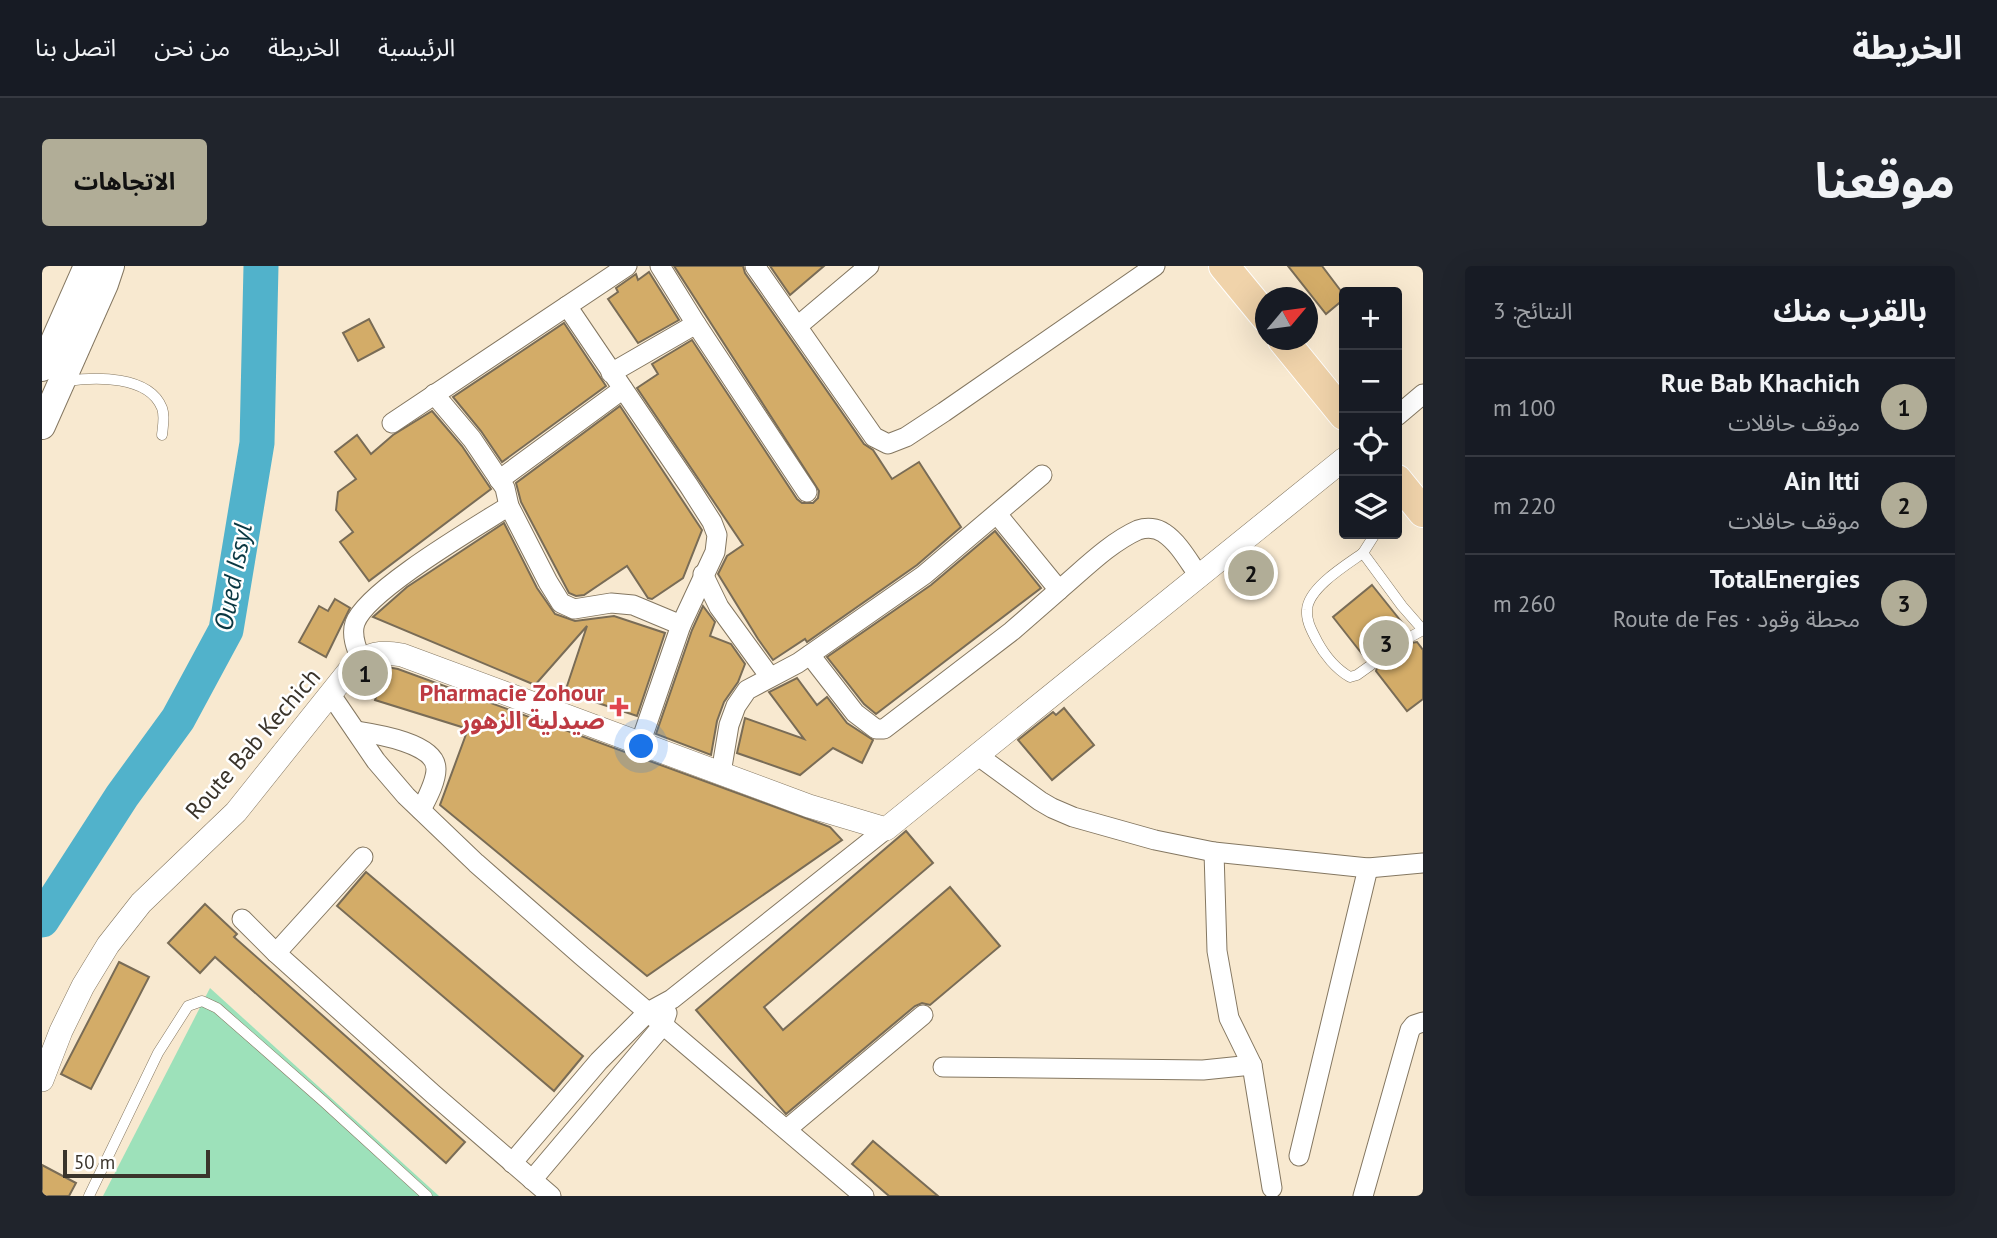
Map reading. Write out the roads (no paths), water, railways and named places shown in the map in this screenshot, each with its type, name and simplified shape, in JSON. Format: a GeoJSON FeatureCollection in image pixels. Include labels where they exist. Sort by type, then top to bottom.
{"type":"FeatureCollection","features":[{"type":"Feature","properties":{"kind":"main road"},"geometry":{"type":"LineString","coordinates":[[42,426],[52,376],[87,266]]}},
{"type":"Feature","properties":{"kind":"main road"},"geometry":{"type":"LineString","coordinates":[[52,376],[105,284],[111,266]]}},
{"type":"Feature","properties":{"kind":"main road"},"geometry":{"type":"LineString","coordinates":[[1224,266],[1255,305]]}},
{"type":"Feature","properties":{"kind":"main road"},"geometry":{"type":"LineString","coordinates":[[1291,350],[1342,413]]}},
{"type":"Feature","properties":{"kind":"main road"},"geometry":{"type":"LineString","coordinates":[[1402,492],[1423,512]]}},
{"type":"Feature","properties":{"kind":"street"},"geometry":{"type":"LineString","coordinates":[[391,423],[627,266]]}},
{"type":"Feature","properties":{"kind":"street"},"geometry":{"type":"LineString","coordinates":[[660,266],[807,492]]}},
{"type":"Feature","properties":{"kind":"street"},"geometry":{"type":"LineString","coordinates":[[755,266],[874,437],[883,443],[895,443],[954,406],[1155,266]]}},
{"type":"Feature","properties":{"kind":"street"},"geometry":{"type":"LineString","coordinates":[[799,326],[869,266]]}},
{"type":"Feature","properties":{"kind":"street"},"geometry":{"type":"LineString","coordinates":[[567,306],[712,522],[718,543],[681,625],[640,744]]}},
{"type":"Feature","properties":{"kind":"street"},"geometry":{"type":"LineString","coordinates":[[499,480],[617,381],[696,324]]}},
{"type":"Feature","properties":{"kind":"street"},"geometry":{"type":"LineString","coordinates":[[434,394],[472,439],[505,488],[509,506],[548,582],[566,607],[583,608],[611,603],[633,605],[681,625]]}},
{"type":"Feature","properties":{"kind":"street"},"geometry":{"type":"LineString","coordinates":[[1401,413],[1423,394]]}},
{"type":"Feature","properties":{"kind":"street"},"geometry":{"type":"LineString","coordinates":[[532,1180],[672,999],[1339,463]]}},
{"type":"Feature","properties":{"kind":"street"},"geometry":{"type":"LineString","coordinates":[[721,773],[729,725],[736,706],[747,690],[810,655],[924,575],[1042,475]]}},
{"type":"Feature","properties":{"kind":"street"},"geometry":{"type":"LineString","coordinates":[[509,506],[370,600],[354,624],[354,642],[361,659],[386,652],[402,655],[809,806],[886,829]]}},
{"type":"Feature","properties":{"kind":"street"},"geometry":{"type":"LineString","coordinates":[[997,514],[1059,590]]}},
{"type":"Feature","properties":{"kind":"street"},"geometry":{"type":"LineString","coordinates":[[810,655],[855,713],[876,729],[884,729],[1002,640],[1110,548],[1139,530],[1150,528],[1164,533],[1199,576]]}},
{"type":"Feature","properties":{"kind":"street"},"geometry":{"type":"LineString","coordinates":[[703,574],[719,607],[769,677]]}},
{"type":"Feature","properties":{"kind":"street","name":"Route Bab Kechich"},"geometry":{"type":"LineString","coordinates":[[42,1080],[61,1031],[83,986],[108,945],[141,903],[236,811],[361,659]]}},
{"type":"Feature","properties":{"kind":"street"},"geometry":{"type":"LineString","coordinates":[[331,695],[376,761],[421,810],[476,863],[864,1196]]}},
{"type":"Feature","properties":{"kind":"street"},"geometry":{"type":"LineString","coordinates":[[356,731],[391,737],[419,748],[433,758],[436,771],[421,810]]}},
{"type":"Feature","properties":{"kind":"street"},"geometry":{"type":"LineString","coordinates":[[977,754],[1040,801],[1073,817],[1155,840],[1213,852],[1368,868],[1423,863]]}},
{"type":"Feature","properties":{"kind":"street"},"geometry":{"type":"LineString","coordinates":[[1213,852],[1217,951],[1226,1005],[1229,1018],[1252,1065],[1272,1188]]}},
{"type":"Feature","properties":{"kind":"street"},"geometry":{"type":"LineString","coordinates":[[276,953],[363,858]]}},
{"type":"Feature","properties":{"kind":"street"},"geometry":{"type":"LineString","coordinates":[[1299,1156],[1368,868]]}},
{"type":"Feature","properties":{"kind":"street"},"geometry":{"type":"LineString","coordinates":[[242,919],[276,953],[551,1196]]}},
{"type":"Feature","properties":{"kind":"street"},"geometry":{"type":"LineString","coordinates":[[786,1129],[923,1015]]}},
{"type":"Feature","properties":{"kind":"street"},"geometry":{"type":"LineString","coordinates":[[512,1163],[599,1061],[656,1018]]}},
{"type":"Feature","properties":{"kind":"street"},"geometry":{"type":"LineString","coordinates":[[1363,1196],[1410,1030],[1414,1025],[1423,1022]]}},
{"type":"Feature","properties":{"kind":"street"},"geometry":{"type":"LineString","coordinates":[[943,1067],[1203,1070],[1252,1065]]}},
{"type":"Feature","properties":{"kind":"lane"},"geometry":{"type":"LineString","coordinates":[[52,376],[100,377],[119,380],[146,390],[162,406],[162,435]]}},
{"type":"Feature","properties":{"kind":"lane"},"geometry":{"type":"LineString","coordinates":[[1371,665],[1350,677],[1343,673],[1318,643],[1307,617],[1307,607],[1319,587],[1363,553],[1372,539]]}},
{"type":"Feature","properties":{"kind":"lane"},"geometry":{"type":"LineString","coordinates":[[1363,553],[1423,630],[1412,636]]}},
{"type":"Feature","properties":{"kind":"lane"},"geometry":{"type":"LineString","coordinates":[[89,1196],[158,1053],[188,1006],[202,1001],[217,1008],[427,1196]]}},
{"type":"Feature","properties":{"kind":"waterway","name":"Oued Issyl"},"geometry":{"type":"LineString","coordinates":[[42,920],[122,796],[178,719],[226,630],[257,443],[261,266]]}},
{"type":"Feature","properties":{"kind":"place","name":"Ain Itti"},"geometry":{"type":"Point","coordinates":[1251,573]}},
{"type":"Feature","properties":{"kind":"place","name":"TotalEnergies"},"geometry":{"type":"Point","coordinates":[1386,643]}},
{"type":"Feature","properties":{"kind":"place","name":"Rue Bab Khachich"},"geometry":{"type":"Point","coordinates":[365,673]}},
{"type":"Feature","properties":{"kind":"place","name":"Pharmacie Zohour صيدلية الزهور"},"geometry":{"type":"Point","coordinates":[619,707]}}]}
